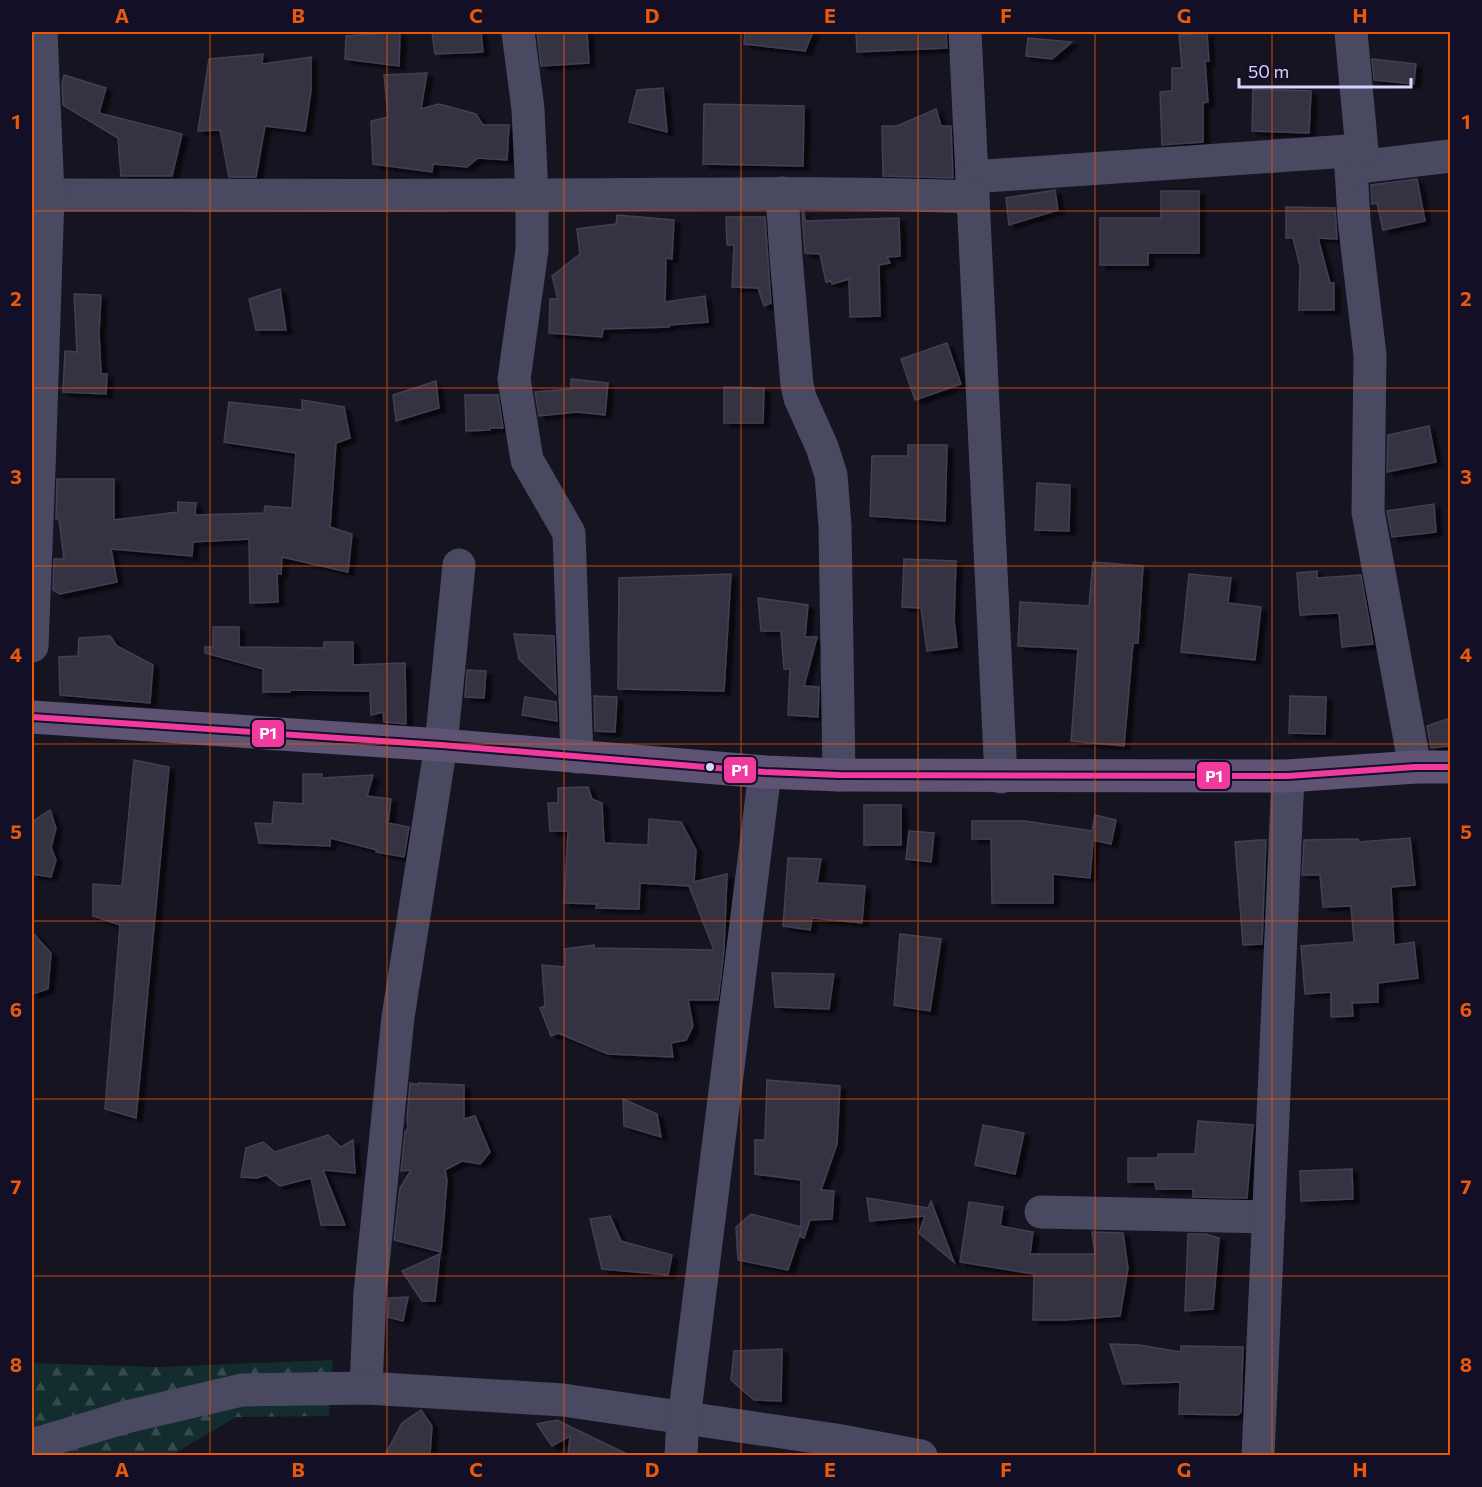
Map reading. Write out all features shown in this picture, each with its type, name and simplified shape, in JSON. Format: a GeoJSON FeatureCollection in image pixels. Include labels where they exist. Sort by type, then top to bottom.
{"type":"FeatureCollection","features":[{"type":"Feature","properties":{"kind":"main road"},"geometry":{"type":"LineString","coordinates":[[32,717],[441,745],[765,772],[839,775],[1288,776],[1415,767],[1450,767]]}},
{"type":"Feature","properties":{"kind":"street"},"geometry":{"type":"LineString","coordinates":[[32,646],[42,209],[38,124],[41,32]]}},
{"type":"Feature","properties":{"kind":"street"},"geometry":{"type":"LineString","coordinates":[[519,32],[528,109],[532,250],[513,379],[526,460],[569,533],[578,757]]}},
{"type":"Feature","properties":{"kind":"street"},"geometry":{"type":"LineString","coordinates":[[965,32],[1001,777]]}},
{"type":"Feature","properties":{"kind":"street"},"geometry":{"type":"LineString","coordinates":[[1351,32],[1356,159],[1354,220],[1370,355],[1368,512],[1415,767]]}},
{"type":"Feature","properties":{"kind":"street"},"geometry":{"type":"LineString","coordinates":[[42,209],[532,195],[876,193],[1356,159],[1450,156]]}},
{"type":"Feature","properties":{"kind":"street"},"geometry":{"type":"LineString","coordinates":[[782,193],[797,385],[831,475],[835,526],[839,775]]}},
{"type":"Feature","properties":{"kind":"street"},"geometry":{"type":"LineString","coordinates":[[366,1388],[370,1293],[398,1017],[441,745],[459,565]]}},
{"type":"Feature","properties":{"kind":"street"},"geometry":{"type":"LineString","coordinates":[[681,1455],[765,772]]}},
{"type":"Feature","properties":{"kind":"street"},"geometry":{"type":"LineString","coordinates":[[1258,1455],[1288,776]]}},
{"type":"Feature","properties":{"kind":"street"},"geometry":{"type":"LineString","coordinates":[[1041,1212],[1269,1217]]}},
{"type":"Feature","properties":{"kind":"street"},"geometry":{"type":"LineString","coordinates":[[32,1445],[126,1417],[242,1390],[366,1388],[563,1400],[836,1440],[921,1455]]}},
{"type":"Feature","properties":{"kind":"green space"},"geometry":{"type":"Polygon","coordinates":[[[333,1360],[329,1416],[236,1417],[172,1455],[32,1456],[32,1363],[158,1367],[333,1360]]]}},
{"type":"Feature","properties":{"kind":"building"},"geometry":{"type":"Polygon","coordinates":[[[400,32],[399,66],[345,59],[346,36],[400,32]]]}},
{"type":"Feature","properties":{"kind":"building"},"geometry":{"type":"Polygon","coordinates":[[[432,32],[481,32],[483,52],[435,54],[432,32]]]}},
{"type":"Feature","properties":{"kind":"building"},"geometry":{"type":"Polygon","coordinates":[[[537,32],[587,32],[589,63],[541,66],[537,32]]]}},
{"type":"Feature","properties":{"kind":"building"},"geometry":{"type":"Polygon","coordinates":[[[745,32],[813,32],[805,51],[744,44],[745,32]]]}},
{"type":"Feature","properties":{"kind":"building"},"geometry":{"type":"Polygon","coordinates":[[[856,32],[946,32],[947,48],[857,52],[856,32]]]}},
{"type":"Feature","properties":{"kind":"building"},"geometry":{"type":"Polygon","coordinates":[[[1207,33],[1209,61],[1205,61],[1208,102],[1203,103],[1203,142],[1162,145],[1160,92],[1172,91],[1172,68],[1182,68],[1179,35],[1207,33]]]}},
{"type":"Feature","properties":{"kind":"building"},"geometry":{"type":"Polygon","coordinates":[[[1028,38],[1072,42],[1052,59],[1026,56],[1028,38]]]}},
{"type":"Feature","properties":{"kind":"building"},"geometry":{"type":"Polygon","coordinates":[[[263,54],[262,64],[311,57],[311,91],[305,131],[265,126],[256,177],[229,177],[220,130],[198,131],[209,59],[263,54]]]}},
{"type":"Feature","properties":{"kind":"building"},"geometry":{"type":"Polygon","coordinates":[[[1372,59],[1416,64],[1414,84],[1374,80],[1372,59]]]}},
{"type":"Feature","properties":{"kind":"building"},"geometry":{"type":"Polygon","coordinates":[[[427,73],[421,109],[439,104],[476,114],[483,125],[509,125],[507,160],[478,158],[467,167],[433,164],[432,172],[373,164],[371,121],[388,117],[384,75],[427,73]]]}},
{"type":"Feature","properties":{"kind":"building"},"geometry":{"type":"Polygon","coordinates":[[[64,75],[106,88],[99,113],[182,134],[172,176],[121,176],[118,138],[63,105],[64,75]]]}},
{"type":"Feature","properties":{"kind":"building"},"geometry":{"type":"Polygon","coordinates":[[[663,88],[667,132],[629,122],[637,90],[663,88]]]}},
{"type":"Feature","properties":{"kind":"building"},"geometry":{"type":"Polygon","coordinates":[[[1253,89],[1311,91],[1309,133],[1252,131],[1253,89]]]}},
{"type":"Feature","properties":{"kind":"building"},"geometry":{"type":"Polygon","coordinates":[[[704,104],[804,106],[803,166],[703,164],[704,104]]]}},
{"type":"Feature","properties":{"kind":"building"},"geometry":{"type":"Polygon","coordinates":[[[936,109],[941,126],[951,126],[953,178],[883,176],[882,126],[897,126],[936,109]]]}},
{"type":"Feature","properties":{"kind":"building"},"geometry":{"type":"Polygon","coordinates":[[[1417,179],[1425,221],[1383,230],[1377,203],[1372,204],[1371,185],[1417,179]]]}},
{"type":"Feature","properties":{"kind":"building"},"geometry":{"type":"Polygon","coordinates":[[[1055,190],[1058,210],[1009,225],[1006,198],[1055,190]]]}},
{"type":"Feature","properties":{"kind":"building"},"geometry":{"type":"Polygon","coordinates":[[[1161,191],[1199,191],[1199,253],[1148,253],[1148,265],[1100,265],[1100,218],[1161,218],[1161,191]]]}},
{"type":"Feature","properties":{"kind":"building"},"geometry":{"type":"Polygon","coordinates":[[[1286,207],[1335,208],[1337,239],[1318,238],[1330,283],[1334,283],[1334,310],[1299,310],[1300,266],[1293,238],[1286,238],[1286,207]]]}},
{"type":"Feature","properties":{"kind":"building"},"geometry":{"type":"Polygon","coordinates":[[[802,212],[804,212],[805,221],[899,218],[900,256],[887,257],[890,263],[879,265],[880,316],[850,317],[849,279],[832,284],[831,281],[826,282],[820,254],[805,253],[802,212]]]}},
{"type":"Feature","properties":{"kind":"building"},"geometry":{"type":"Polygon","coordinates":[[[617,215],[674,220],[672,259],[666,258],[665,302],[705,296],[708,322],[669,325],[669,327],[603,329],[602,337],[549,333],[550,299],[558,299],[552,276],[580,254],[577,229],[616,224],[617,215]]]}},
{"type":"Feature","properties":{"kind":"building"},"geometry":{"type":"Polygon","coordinates":[[[726,217],[765,217],[771,303],[764,306],[758,288],[732,287],[734,245],[727,245],[726,217]]]}},
{"type":"Feature","properties":{"kind":"building"},"geometry":{"type":"Polygon","coordinates":[[[280,289],[286,330],[256,330],[249,299],[280,289]]]}},
{"type":"Feature","properties":{"kind":"building"},"geometry":{"type":"Polygon","coordinates":[[[74,294],[101,295],[99,333],[101,374],[107,374],[106,394],[63,392],[65,351],[77,352],[74,294]]]}},
{"type":"Feature","properties":{"kind":"building"},"geometry":{"type":"Polygon","coordinates":[[[947,343],[961,384],[915,400],[901,359],[947,343]]]}},
{"type":"Feature","properties":{"kind":"building"},"geometry":{"type":"Polygon","coordinates":[[[571,379],[608,383],[605,415],[577,412],[539,416],[535,392],[571,389],[571,379]]]}},
{"type":"Feature","properties":{"kind":"building"},"geometry":{"type":"Polygon","coordinates":[[[436,381],[439,408],[396,421],[393,395],[436,381]]]}},
{"type":"Feature","properties":{"kind":"building"},"geometry":{"type":"Polygon","coordinates":[[[724,387],[764,388],[763,423],[724,423],[724,387]]]}},
{"type":"Feature","properties":{"kind":"building"},"geometry":{"type":"Polygon","coordinates":[[[465,395],[498,395],[503,428],[466,431],[465,395]]]}},
{"type":"Feature","properties":{"kind":"building"},"geometry":{"type":"Polygon","coordinates":[[[302,400],[344,407],[350,438],[336,443],[330,527],[352,534],[348,572],[282,557],[281,574],[277,573],[278,602],[250,603],[249,539],[193,542],[192,556],[111,549],[117,582],[60,594],[53,590],[54,559],[64,559],[59,519],[56,519],[57,479],[114,479],[114,520],[178,512],[178,502],[196,503],[195,515],[264,513],[265,506],[292,508],[296,453],[224,442],[229,402],[302,410],[302,400]]]}},
{"type":"Feature","properties":{"kind":"building"},"geometry":{"type":"Polygon","coordinates":[[[1429,426],[1436,462],[1387,472],[1388,435],[1429,426]]]}},
{"type":"Feature","properties":{"kind":"building"},"geometry":{"type":"Polygon","coordinates":[[[908,445],[947,445],[945,521],[870,516],[872,456],[908,456],[908,445]]]}},
{"type":"Feature","properties":{"kind":"building"},"geometry":{"type":"Polygon","coordinates":[[[1037,483],[1070,485],[1069,531],[1035,530],[1037,483]]]}},
{"type":"Feature","properties":{"kind":"building"},"geometry":{"type":"Polygon","coordinates":[[[1434,504],[1436,532],[1392,537],[1387,511],[1434,504]]]}},
{"type":"Feature","properties":{"kind":"building"},"geometry":{"type":"Polygon","coordinates":[[[904,559],[956,561],[954,620],[957,647],[927,651],[921,608],[902,607],[904,559]]]}},
{"type":"Feature","properties":{"kind":"building"},"geometry":{"type":"Polygon","coordinates":[[[1093,562],[1143,566],[1138,643],[1133,643],[1124,746],[1071,741],[1078,649],[1018,646],[1020,602],[1089,606],[1093,562]]]}},
{"type":"Feature","properties":{"kind":"building"},"geometry":{"type":"Polygon","coordinates":[[[1317,571],[1317,578],[1361,575],[1373,644],[1342,647],[1339,613],[1300,615],[1297,573],[1317,571]]]}},
{"type":"Feature","properties":{"kind":"building"},"geometry":{"type":"Polygon","coordinates":[[[731,574],[724,691],[618,689],[619,578],[731,574]]]}},
{"type":"Feature","properties":{"kind":"building"},"geometry":{"type":"Polygon","coordinates":[[[1189,574],[1231,578],[1228,603],[1261,607],[1255,660],[1181,652],[1189,574]]]}},
{"type":"Feature","properties":{"kind":"building"},"geometry":{"type":"Polygon","coordinates":[[[758,598],[808,605],[805,637],[817,637],[804,686],[819,687],[818,717],[788,715],[790,669],[784,669],[781,631],[761,631],[758,598]]]}},
{"type":"Feature","properties":{"kind":"building"},"geometry":{"type":"Polygon","coordinates":[[[213,627],[239,627],[239,647],[324,648],[324,642],[353,642],[353,665],[405,663],[406,724],[384,722],[383,712],[371,715],[370,691],[263,692],[263,669],[205,653],[205,647],[213,647],[213,627]]]}},
{"type":"Feature","properties":{"kind":"building"},"geometry":{"type":"Polygon","coordinates":[[[514,634],[554,636],[556,694],[519,659],[514,634]]]}},
{"type":"Feature","properties":{"kind":"building"},"geometry":{"type":"Polygon","coordinates":[[[110,636],[117,646],[153,665],[150,703],[60,695],[59,657],[78,656],[79,638],[110,636]]]}},
{"type":"Feature","properties":{"kind":"building"},"geometry":{"type":"Polygon","coordinates":[[[467,670],[486,671],[484,698],[465,697],[467,670]]]}},
{"type":"Feature","properties":{"kind":"building"},"geometry":{"type":"Polygon","coordinates":[[[594,696],[617,697],[615,732],[595,731],[594,696]]]}},
{"type":"Feature","properties":{"kind":"building"},"geometry":{"type":"Polygon","coordinates":[[[1290,696],[1326,697],[1325,734],[1289,733],[1290,696]]]}},
{"type":"Feature","properties":{"kind":"building"},"geometry":{"type":"Polygon","coordinates":[[[525,697],[556,702],[557,721],[522,715],[525,697]]]}},
{"type":"Feature","properties":{"kind":"building"},"geometry":{"type":"Polygon","coordinates":[[[1450,718],[1450,746],[1431,748],[1427,726],[1450,718]]]}},
{"type":"Feature","properties":{"kind":"building"},"geometry":{"type":"Polygon","coordinates":[[[134,760],[169,767],[136,1118],[105,1109],[120,925],[93,916],[93,884],[122,886],[134,760]]]}},
{"type":"Feature","properties":{"kind":"building"},"geometry":{"type":"Polygon","coordinates":[[[303,774],[322,774],[322,778],[373,775],[367,796],[391,799],[388,823],[409,827],[404,857],[376,852],[377,850],[330,838],[330,846],[259,843],[255,823],[272,824],[274,802],[303,804],[303,774]]]}},
{"type":"Feature","properties":{"kind":"building"},"geometry":{"type":"Polygon","coordinates":[[[588,787],[592,799],[602,803],[604,843],[648,845],[649,819],[681,822],[696,850],[694,882],[727,874],[724,950],[718,1000],[688,1000],[693,1026],[686,1040],[671,1043],[673,1057],[608,1054],[558,1033],[551,1036],[540,1008],[545,1006],[542,965],[565,967],[565,949],[594,945],[594,948],[714,950],[689,886],[640,883],[639,909],[596,908],[597,904],[564,903],[568,831],[550,831],[548,803],[558,803],[558,788],[588,787]]]}},
{"type":"Feature","properties":{"kind":"building"},"geometry":{"type":"Polygon","coordinates":[[[864,805],[901,805],[901,845],[864,845],[864,805]]]}},
{"type":"Feature","properties":{"kind":"building"},"geometry":{"type":"Polygon","coordinates":[[[50,810],[56,828],[51,848],[56,860],[51,877],[32,874],[32,822],[50,810]]]}},
{"type":"Feature","properties":{"kind":"building"},"geometry":{"type":"Polygon","coordinates":[[[1095,815],[1116,820],[1111,844],[1093,840],[1090,878],[1053,874],[1053,903],[992,903],[991,839],[972,839],[972,821],[1025,821],[1092,831],[1095,815]]]}},
{"type":"Feature","properties":{"kind":"building"},"geometry":{"type":"Polygon","coordinates":[[[909,831],[934,833],[931,862],[906,859],[909,831]]]}},
{"type":"Feature","properties":{"kind":"building"},"geometry":{"type":"Polygon","coordinates":[[[1410,838],[1415,885],[1391,887],[1394,945],[1414,942],[1418,978],[1378,983],[1378,1002],[1352,1003],[1353,1016],[1331,1017],[1331,992],[1305,994],[1301,946],[1354,942],[1351,906],[1323,907],[1320,875],[1302,875],[1304,840],[1358,839],[1359,842],[1410,838]]]}},
{"type":"Feature","properties":{"kind":"building"},"geometry":{"type":"Polygon","coordinates":[[[1266,840],[1262,944],[1243,945],[1235,842],[1266,840]]]}},
{"type":"Feature","properties":{"kind":"building"},"geometry":{"type":"Polygon","coordinates":[[[788,858],[821,859],[817,883],[865,886],[862,923],[812,918],[810,930],[783,926],[788,858]]]}},
{"type":"Feature","properties":{"kind":"building"},"geometry":{"type":"Polygon","coordinates":[[[32,932],[51,953],[48,989],[32,994],[32,932]]]}},
{"type":"Feature","properties":{"kind":"building"},"geometry":{"type":"Polygon","coordinates":[[[900,934],[941,939],[930,1011],[894,1005],[900,934]]]}},
{"type":"Feature","properties":{"kind":"building"},"geometry":{"type":"Polygon","coordinates":[[[772,973],[834,974],[829,1009],[775,1007],[772,973]]]}},
{"type":"Feature","properties":{"kind":"building"},"geometry":{"type":"Polygon","coordinates":[[[767,1080],[840,1086],[837,1144],[821,1190],[834,1191],[832,1219],[810,1220],[804,1238],[801,1237],[801,1231],[788,1270],[738,1260],[736,1227],[751,1214],[801,1227],[801,1180],[755,1174],[755,1140],[765,1140],[767,1080]]]}},
{"type":"Feature","properties":{"kind":"building"},"geometry":{"type":"Polygon","coordinates":[[[410,1083],[464,1085],[464,1119],[475,1116],[490,1152],[480,1164],[462,1161],[445,1170],[447,1180],[441,1252],[394,1240],[400,1188],[411,1170],[401,1171],[405,1132],[408,1128],[410,1083]]]}},
{"type":"Feature","properties":{"kind":"building"},"geometry":{"type":"Polygon","coordinates":[[[623,1099],[657,1114],[661,1137],[624,1126],[623,1099]]]}},
{"type":"Feature","properties":{"kind":"building"},"geometry":{"type":"Polygon","coordinates":[[[1198,1121],[1253,1125],[1247,1198],[1193,1197],[1193,1189],[1156,1189],[1155,1182],[1128,1182],[1128,1158],[1158,1158],[1158,1154],[1195,1154],[1198,1121]]]}},
{"type":"Feature","properties":{"kind":"building"},"geometry":{"type":"Polygon","coordinates":[[[983,1125],[1024,1133],[1015,1174],[975,1165],[983,1125]]]}},
{"type":"Feature","properties":{"kind":"building"},"geometry":{"type":"Polygon","coordinates":[[[328,1135],[341,1147],[353,1140],[355,1173],[323,1170],[345,1225],[321,1225],[311,1178],[280,1186],[266,1175],[257,1178],[241,1177],[246,1148],[263,1142],[275,1152],[328,1135]]]}},
{"type":"Feature","properties":{"kind":"building"},"geometry":{"type":"Polygon","coordinates":[[[1352,1169],[1353,1199],[1301,1201],[1300,1171],[1352,1169]]]}},
{"type":"Feature","properties":{"kind":"building"},"geometry":{"type":"Polygon","coordinates":[[[867,1198],[928,1208],[931,1201],[954,1262],[919,1233],[925,1216],[870,1221],[867,1198]]]}},
{"type":"Feature","properties":{"kind":"building"},"geometry":{"type":"Polygon","coordinates":[[[969,1202],[1003,1207],[1000,1226],[1033,1232],[1030,1254],[1095,1254],[1092,1232],[1123,1233],[1128,1268],[1120,1316],[1033,1320],[1034,1274],[960,1262],[969,1202]]]}},
{"type":"Feature","properties":{"kind":"building"},"geometry":{"type":"Polygon","coordinates":[[[610,1216],[621,1241],[672,1255],[668,1275],[602,1269],[590,1219],[610,1216]]]}},
{"type":"Feature","properties":{"kind":"building"},"geometry":{"type":"Polygon","coordinates":[[[1188,1234],[1205,1234],[1219,1238],[1213,1309],[1185,1311],[1188,1234]]]}},
{"type":"Feature","properties":{"kind":"building"},"geometry":{"type":"Polygon","coordinates":[[[440,1254],[435,1301],[422,1301],[402,1271],[440,1254]]]}},
{"type":"Feature","properties":{"kind":"building"},"geometry":{"type":"Polygon","coordinates":[[[408,1297],[403,1321],[388,1317],[389,1298],[408,1297]]]}},
{"type":"Feature","properties":{"kind":"building"},"geometry":{"type":"Polygon","coordinates":[[[1110,1344],[1139,1345],[1181,1352],[1181,1346],[1243,1347],[1241,1412],[1238,1415],[1179,1414],[1180,1382],[1123,1384],[1110,1344]]]}},
{"type":"Feature","properties":{"kind":"building"},"geometry":{"type":"Polygon","coordinates":[[[782,1349],[781,1401],[754,1400],[731,1380],[734,1351],[782,1349]]]}},
{"type":"Feature","properties":{"kind":"building"},"geometry":{"type":"Polygon","coordinates":[[[421,1410],[432,1426],[430,1455],[385,1455],[402,1423],[421,1410]]]}},
{"type":"Feature","properties":{"kind":"building"},"geometry":{"type":"Polygon","coordinates":[[[557,1420],[629,1455],[568,1455],[570,1436],[552,1446],[537,1424],[557,1420]]]}},
{"type":"Feature","properties":{"kind":"transit line","name":"P1"},"geometry":{"type":"LineString","coordinates":[[32,717],[441,745],[765,772],[839,775],[1288,776],[1415,767],[1450,767]]}}]}
